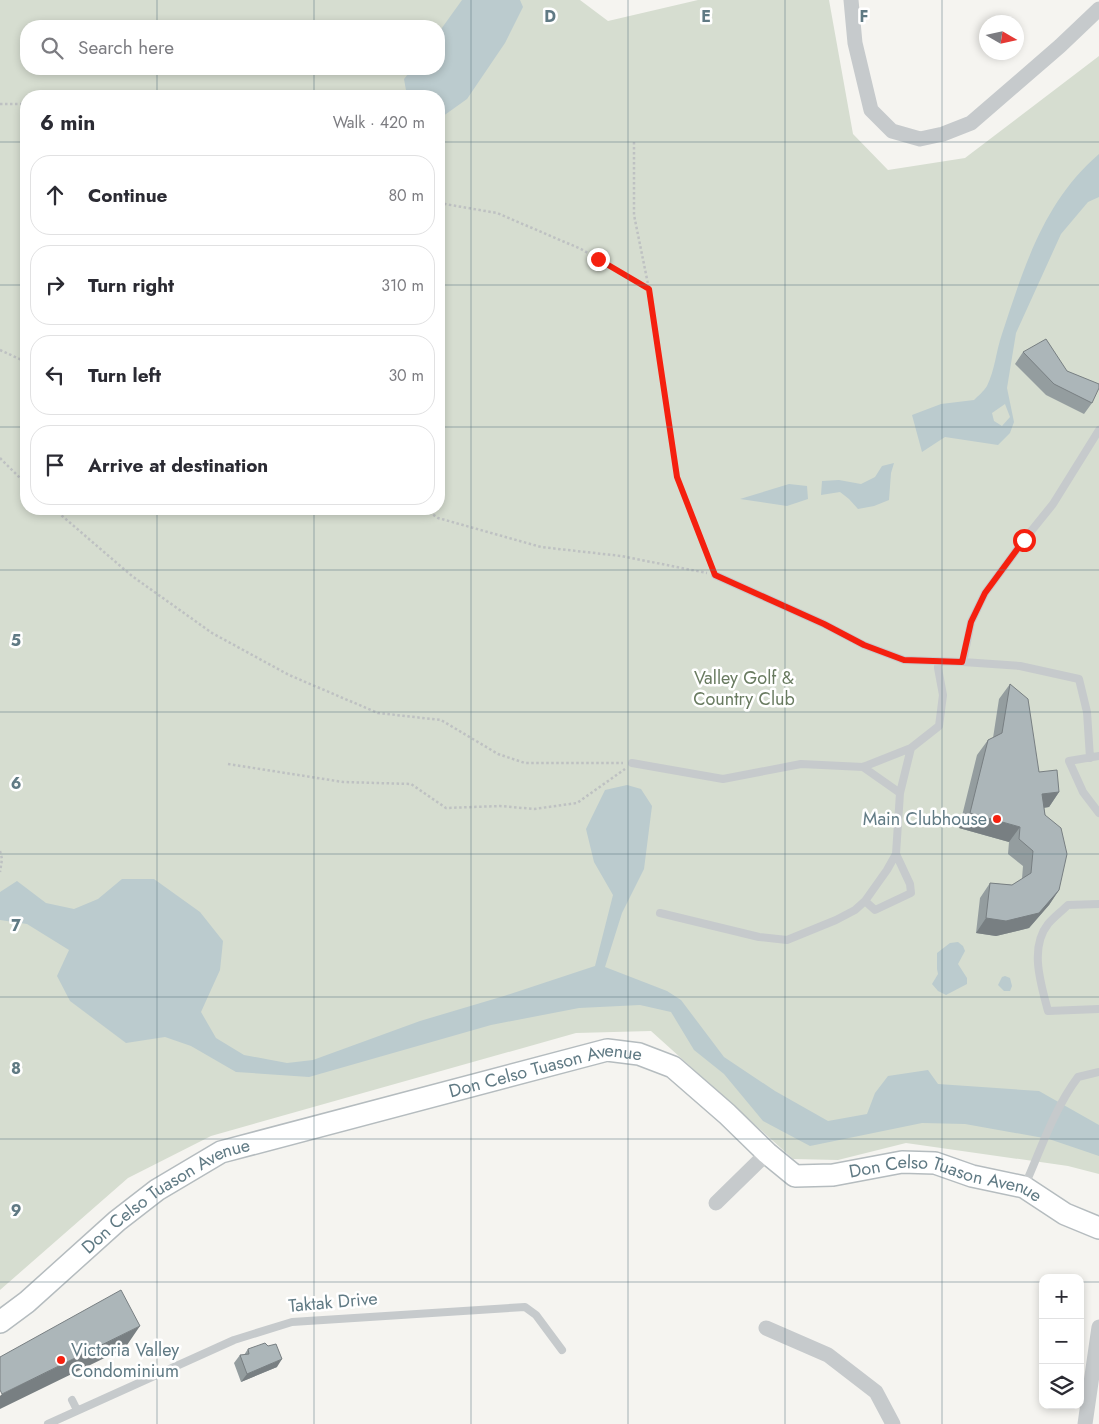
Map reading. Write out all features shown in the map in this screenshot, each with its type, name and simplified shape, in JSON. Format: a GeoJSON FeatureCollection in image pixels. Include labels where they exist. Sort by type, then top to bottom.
{"type":"FeatureCollection","features":[{"type":"Feature","properties":{"kind":"street"},"geometry":{"type":"LineString","coordinates":[[851,0],[854,43],[871,110],[892,131],[920,139],[943,134],[970,123],[1060,46],[1099,9]]}},
{"type":"Feature","properties":{"kind":"street","name":"Don Celso Tuason Avenue"},"geometry":{"type":"LineString","coordinates":[[0,1322],[27,1302],[124,1215],[157,1190],[221,1152],[607,1050],[639,1054],[673,1067],[727,1114],[767,1153],[795,1176],[833,1176],[902,1162],[935,1163],[972,1176],[1024,1187],[1066,1214],[1099,1228]]}},
{"type":"Feature","properties":{"kind":"street"},"geometry":{"type":"LineString","coordinates":[[716,1203],[767,1153]]}},
{"type":"Feature","properties":{"kind":"street"},"geometry":{"type":"LineString","coordinates":[[1085,1424],[1099,1327]]}},
{"type":"Feature","properties":{"kind":"street"},"geometry":{"type":"LineString","coordinates":[[766,1328],[828,1355],[876,1392],[894,1424]]}},
{"type":"Feature","properties":{"kind":"lane"},"geometry":{"type":"LineString","coordinates":[[962,662],[971,622],[985,593],[1053,504],[1099,430]]}},
{"type":"Feature","properties":{"kind":"lane"},"geometry":{"type":"LineString","coordinates":[[715,575],[824,624],[864,645],[904,660],[1020,666],[1079,680],[1086,712],[1090,758]]}},
{"type":"Feature","properties":{"kind":"lane"},"geometry":{"type":"LineString","coordinates":[[632,763],[724,779],[801,764],[863,767],[911,748],[939,726],[943,695],[938,661]]}},
{"type":"Feature","properties":{"kind":"lane"},"geometry":{"type":"LineString","coordinates":[[660,913],[759,937],[787,940],[855,910],[865,901],[896,854],[900,793],[911,748]]}},
{"type":"Feature","properties":{"kind":"lane"},"geometry":{"type":"LineString","coordinates":[[1099,756],[1069,761],[1082,792],[1099,813]]}},
{"type":"Feature","properties":{"kind":"lane"},"geometry":{"type":"LineString","coordinates":[[863,767],[900,793]]}},
{"type":"Feature","properties":{"kind":"lane"},"geometry":{"type":"LineString","coordinates":[[865,901],[875,910],[911,894],[910,884],[896,854]]}},
{"type":"Feature","properties":{"kind":"lane"},"geometry":{"type":"LineString","coordinates":[[1099,904],[1068,905],[1048,925],[1038,944],[1039,970],[1048,1011],[1099,1009]]}},
{"type":"Feature","properties":{"kind":"lane"},"geometry":{"type":"LineString","coordinates":[[1024,1187],[1041,1144],[1071,1086],[1078,1076],[1099,1072]]}},
{"type":"Feature","properties":{"kind":"lane","name":"Taktak Drive"},"geometry":{"type":"LineString","coordinates":[[48,1424],[234,1340],[292,1322],[525,1307],[536,1314],[562,1350]]}},
{"type":"Feature","properties":{"kind":"lane"},"geometry":{"type":"LineString","coordinates":[[72,1400],[78,1410]]}},
{"type":"Feature","properties":{"kind":"path"},"geometry":{"type":"LineString","coordinates":[[0,104],[20,104]]}},
{"type":"Feature","properties":{"kind":"path"},"geometry":{"type":"LineString","coordinates":[[634,142],[634,214],[649,289],[677,477],[715,575]]}},
{"type":"Feature","properties":{"kind":"path"},"geometry":{"type":"LineString","coordinates":[[445,204],[498,213],[581,249],[649,289]]}},
{"type":"Feature","properties":{"kind":"path"},"geometry":{"type":"LineString","coordinates":[[0,350],[20,359]]}},
{"type":"Feature","properties":{"kind":"path"},"geometry":{"type":"LineString","coordinates":[[0,458],[20,478]]}},
{"type":"Feature","properties":{"kind":"path"},"geometry":{"type":"LineString","coordinates":[[61,515],[132,576],[212,633],[289,675],[378,713],[441,720],[498,754],[525,763],[632,763]]}},
{"type":"Feature","properties":{"kind":"path"},"geometry":{"type":"LineString","coordinates":[[434,515],[438,518],[541,547],[620,556],[715,575]]}},
{"type":"Feature","properties":{"kind":"path"},"geometry":{"type":"LineString","coordinates":[[228,764],[344,782],[411,784],[446,808],[500,806],[534,809],[577,803],[632,763]]}},
{"type":"Feature","properties":{"kind":"path"},"geometry":{"type":"LineString","coordinates":[[0,851],[2,859],[0,872]]}},
{"type":"Feature","properties":{"kind":"green space","name":"Valley Golf & Country Club"},"geometry":{"type":"Polygon","coordinates":[[[0,0],[580,0],[608,21],[698,0],[829,0],[853,134],[888,170],[965,158],[1099,56],[1099,1174],[1068,1166],[906,1143],[838,1160],[793,1159],[651,1031],[576,1033],[211,1136],[128,1178],[0,1290],[0,0]]]}},
{"type":"Feature","properties":{"kind":"shaded area"},"geometry":{"type":"Polygon","coordinates":[[[462,0],[520,0],[523,7],[505,43],[467,99],[445,115],[445,90],[406,90],[404,79],[407,75],[445,75],[445,24],[462,0]]]}},
{"type":"Feature","properties":{"kind":"shaded area"},"geometry":{"type":"Polygon","coordinates":[[[1099,154],[1099,197],[1088,202],[1061,234],[1016,333],[1007,388],[1014,422],[1010,433],[998,445],[945,437],[922,452],[912,415],[941,404],[974,400],[986,388],[1019,284],[1038,237],[1050,214],[1080,172],[1099,154]],[[1005,404],[992,413],[994,421],[1002,426],[1010,417],[1005,404]]]}},
{"type":"Feature","properties":{"kind":"shaded area"},"geometry":{"type":"Polygon","coordinates":[[[894,463],[891,473],[889,500],[874,506],[858,509],[840,492],[821,495],[822,481],[839,480],[861,484],[875,477],[882,466],[894,463]]]}},
{"type":"Feature","properties":{"kind":"shaded area"},"geometry":{"type":"Polygon","coordinates":[[[789,484],[807,486],[808,499],[787,506],[740,499],[789,484]]]}},
{"type":"Feature","properties":{"kind":"shaded area"},"geometry":{"type":"Polygon","coordinates":[[[627,785],[641,789],[652,806],[644,869],[622,913],[605,967],[667,991],[681,1000],[724,1057],[775,1091],[828,1121],[867,1114],[875,1093],[888,1076],[928,1070],[938,1084],[1039,1091],[1099,1125],[1099,1156],[1049,1139],[965,1124],[922,1123],[810,1146],[763,1121],[724,1074],[694,1050],[671,1012],[640,1005],[579,1008],[491,1025],[309,1077],[236,1072],[191,1046],[165,1037],[126,1043],[70,1001],[57,976],[69,950],[27,924],[0,920],[0,892],[17,881],[46,903],[74,909],[98,899],[122,879],[154,879],[200,912],[223,941],[220,970],[201,1012],[216,1038],[244,1055],[287,1063],[313,1060],[420,1021],[595,966],[613,895],[594,862],[586,829],[605,790],[627,785]]]}},
{"type":"Feature","properties":{"kind":"shaded area"},"geometry":{"type":"Polygon","coordinates":[[[958,942],[965,951],[958,964],[967,978],[967,984],[946,995],[938,991],[932,984],[938,974],[937,953],[950,943],[958,942]]]}},
{"type":"Feature","properties":{"kind":"shaded area"},"geometry":{"type":"Polygon","coordinates":[[[1002,977],[1010,978],[1012,986],[1010,991],[1004,991],[998,985],[1002,977]]]}},
{"type":"Feature","properties":{"kind":"building"},"geometry":{"type":"Polygon","coordinates":[[[1046,339],[1067,371],[1099,384],[1092,403],[1054,384],[1023,352],[1046,339]]]}},
{"type":"Feature","properties":{"kind":"building","name":"Main Clubhouse"},"geometry":{"type":"Polygon","coordinates":[[[1010,684],[1028,699],[1039,772],[1057,770],[1059,792],[1042,794],[1045,815],[1061,828],[1067,854],[1059,890],[1039,913],[1006,921],[986,918],[990,883],[1012,885],[1031,873],[1033,851],[1019,839],[1020,827],[970,813],[988,740],[1002,733],[1010,684]]]}},
{"type":"Feature","properties":{"kind":"building"},"geometry":{"type":"Polygon","coordinates":[[[121,1290],[140,1326],[2,1394],[0,1390],[0,1357],[121,1290]]]}},
{"type":"Feature","properties":{"kind":"building"},"geometry":{"type":"Polygon","coordinates":[[[265,1343],[268,1346],[276,1344],[282,1359],[247,1374],[240,1355],[249,1354],[248,1349],[265,1343]]]}},
{"type":"Feature","properties":{"kind":"place","name":"Main Clubhouse"},"geometry":{"type":"Point","coordinates":[997,819]}},
{"type":"Feature","properties":{"kind":"place","name":"Victoria Valley Condominium"},"geometry":{"type":"Point","coordinates":[61,1360]}},
{"type":"Feature","properties":{"kind":"route"},"geometry":{"type":"LineString","coordinates":[[598,259],[649,289],[677,477],[715,575],[824,624],[864,645],[904,660],[962,662],[971,622],[985,593],[1024,540]]}}]}
